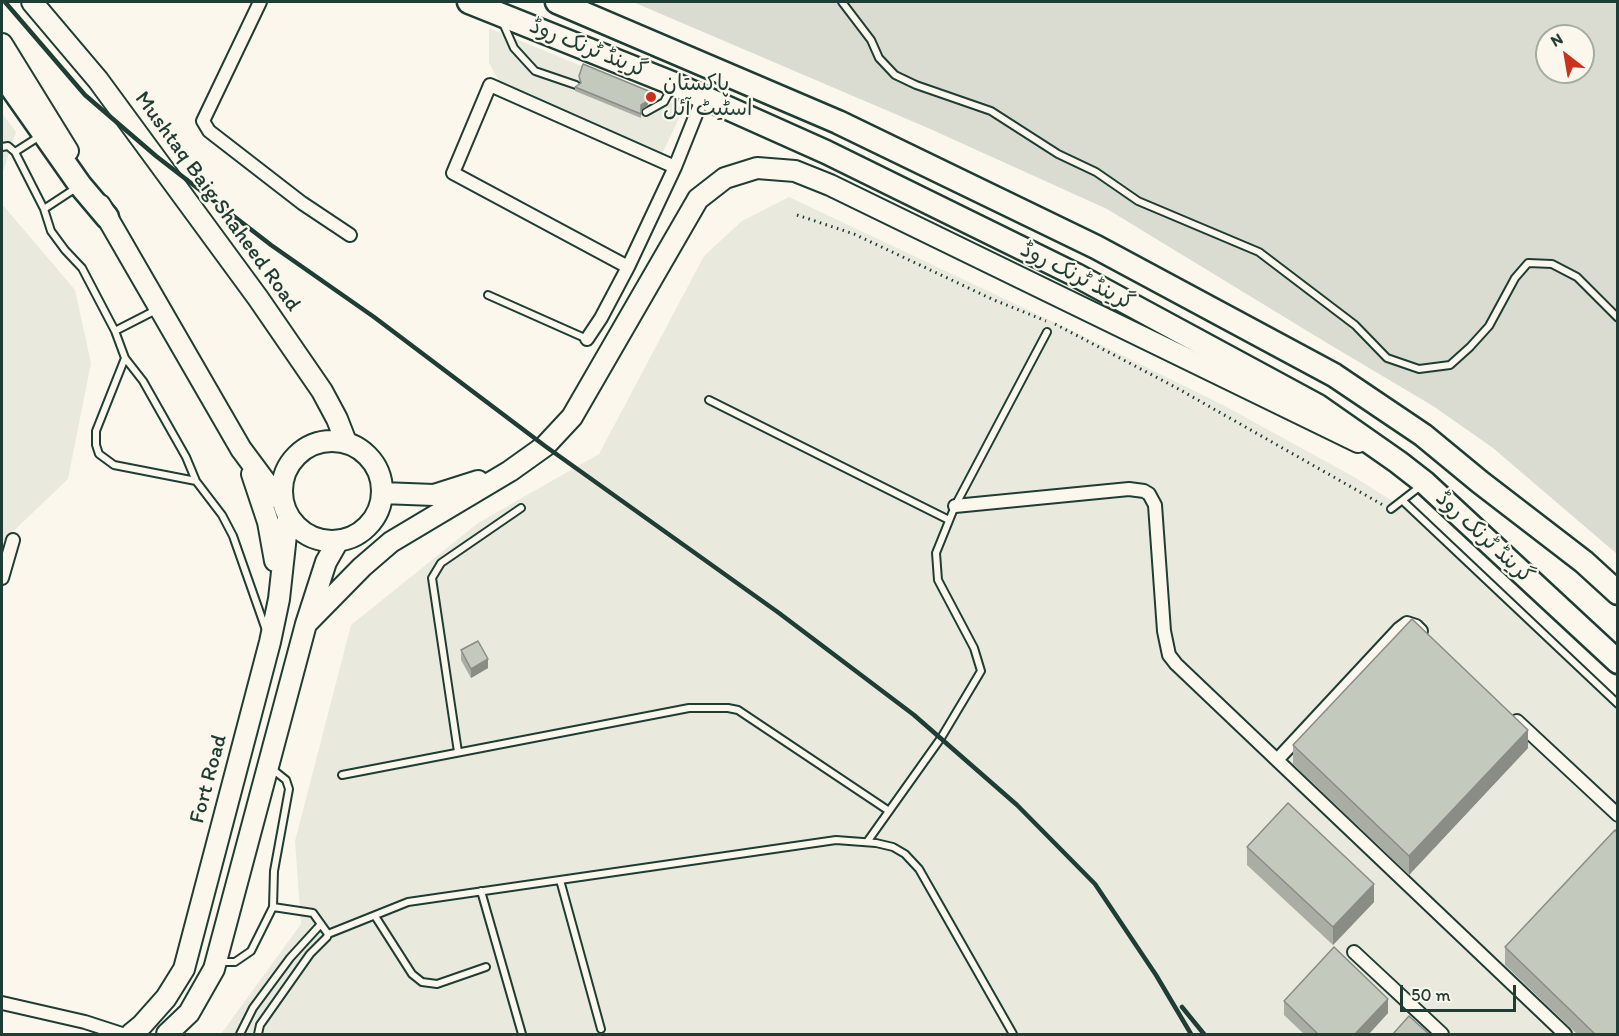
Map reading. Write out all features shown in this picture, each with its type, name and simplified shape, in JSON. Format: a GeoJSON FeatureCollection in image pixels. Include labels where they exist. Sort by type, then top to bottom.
{"type":"FeatureCollection","features":[{"type":"Feature","properties":{"kind":"highway","name":"گرینڈ ٹرنک روڈ"},"geometry":{"type":"LineString","coordinates":[[469,2],[674,84],[825,152],[1076,275],[1318,406],[1425,483],[1617,662]]}},
{"type":"Feature","properties":{"kind":"highway","name":"گرینڈ ٹرنک روڈ"},"geometry":{"type":"LineString","coordinates":[[557,2],[838,122],[1096,247],[1334,375],[1423,435],[1584,562],[1617,593]]}},
{"type":"Feature","properties":{"kind":"highway"},"geometry":{"type":"LineString","coordinates":[[2,74],[80,185],[107,217]]}},
{"type":"Feature","properties":{"kind":"main road","name":"Mushtaq Baig Shaheed Road"},"geometry":{"type":"LineString","coordinates":[[32,2],[98,80],[258,298],[322,391],[346,442]]}},
{"type":"Feature","properties":{"kind":"main road"},"geometry":{"type":"LineString","coordinates":[[2,44],[107,217],[241,450],[257,485],[268,522],[279,599]]}},
{"type":"Feature","properties":{"kind":"main road"},"geometry":{"type":"LineString","coordinates":[[306,624],[362,567],[391,542],[510,471],[545,446],[572,417],[698,199],[725,178],[757,168],[795,171],[830,185],[1398,462]]}},
{"type":"Feature","properties":{"kind":"main road"},"geometry":{"type":"LineString","coordinates":[[241,450],[297,528],[324,541],[338,541],[352,537],[364,530],[373,519],[380,507],[382,493],[379,473],[369,456],[358,447],[346,442],[329,440],[312,444],[298,453],[287,467],[281,483],[285,509]]}},
{"type":"Feature","properties":{"kind":"main road"},"geometry":{"type":"LineString","coordinates":[[382,493],[434,495],[510,471]]}},
{"type":"Feature","properties":{"kind":"main road","name":"Fort Road"},"geometry":{"type":"LineString","coordinates":[[131,1035],[166,998],[184,969],[270,642],[279,599],[285,509]]}},
{"type":"Feature","properties":{"kind":"main road"},"geometry":{"type":"LineString","coordinates":[[167,1035],[189,1013],[214,969],[306,624],[326,562],[338,541]]}},
{"type":"Feature","properties":{"kind":"street"},"geometry":{"type":"LineString","coordinates":[[260,2],[203,122],[209,131],[292,195],[350,235]]}},
{"type":"Feature","properties":{"kind":"street"},"geometry":{"type":"LineString","coordinates":[[628,267],[453,173],[490,85],[675,167]]}},
{"type":"Feature","properties":{"kind":"street"},"geometry":{"type":"LineString","coordinates":[[587,339],[628,267],[675,167],[704,97]]}},
{"type":"Feature","properties":{"kind":"street"},"geometry":{"type":"LineString","coordinates":[[956,506],[1129,489],[1149,494],[1155,505],[1164,632],[1169,655],[1565,1035]]}},
{"type":"Feature","properties":{"kind":"street"},"geometry":{"type":"LineString","coordinates":[[2,578],[13,540]]}},
{"type":"Feature","properties":{"kind":"street"},"geometry":{"type":"LineString","coordinates":[[1276,760],[1399,629],[1407,623],[1416,626],[1433,642]]}},
{"type":"Feature","properties":{"kind":"street"},"geometry":{"type":"LineString","coordinates":[[1508,713],[1617,815]]}},
{"type":"Feature","properties":{"kind":"street"},"geometry":{"type":"LineString","coordinates":[[1354,952],[1442,1035]]}},
{"type":"Feature","properties":{"kind":"street"},"geometry":{"type":"LineString","coordinates":[[2,1002],[85,1022],[122,1035]]}},
{"type":"Feature","properties":{"kind":"lane"},"geometry":{"type":"LineString","coordinates":[[842,2],[871,40],[879,58],[895,75],[916,85],[991,111],[1058,154],[1096,172],[1138,201],[1258,252],[1354,325],[1388,358],[1419,369],[1450,364],[1489,326],[1515,278],[1528,263],[1552,264],[1577,277],[1617,318]]}},
{"type":"Feature","properties":{"kind":"lane"},"geometry":{"type":"LineString","coordinates":[[498,13],[514,48],[535,71],[576,85]]}},
{"type":"Feature","properties":{"kind":"lane"},"geometry":{"type":"LineString","coordinates":[[646,112],[664,102],[674,84]]}},
{"type":"Feature","properties":{"kind":"lane"},"geometry":{"type":"LineString","coordinates":[[15,152],[43,133]]}},
{"type":"Feature","properties":{"kind":"lane"},"geometry":{"type":"LineString","coordinates":[[2,147],[8,146],[15,152],[44,209],[51,231],[82,268],[115,331],[125,358],[143,381],[186,457],[196,481],[222,515],[233,537],[270,642]]}},
{"type":"Feature","properties":{"kind":"lane"},"geometry":{"type":"LineString","coordinates":[[44,209],[80,185]]}},
{"type":"Feature","properties":{"kind":"lane"},"geometry":{"type":"LineString","coordinates":[[488,295],[587,339]]}},
{"type":"Feature","properties":{"kind":"lane"},"geometry":{"type":"LineString","coordinates":[[115,331],[159,308]]}},
{"type":"Feature","properties":{"kind":"lane"},"geometry":{"type":"LineString","coordinates":[[867,842],[941,738],[981,671],[974,648],[938,580],[936,553],[956,506],[1047,332]]}},
{"type":"Feature","properties":{"kind":"lane"},"geometry":{"type":"LineString","coordinates":[[125,358],[96,431],[96,445],[99,454],[114,465],[196,481]]}},
{"type":"Feature","properties":{"kind":"lane"},"geometry":{"type":"LineString","coordinates":[[709,400],[949,520]]}},
{"type":"Feature","properties":{"kind":"lane"},"geometry":{"type":"LineString","coordinates":[[1391,509],[1425,483]]}},
{"type":"Feature","properties":{"kind":"lane"},"geometry":{"type":"LineString","coordinates":[[1403,501],[1617,704]]}},
{"type":"Feature","properties":{"kind":"lane"},"geometry":{"type":"LineString","coordinates":[[458,752],[432,579],[441,563],[522,508]]}},
{"type":"Feature","properties":{"kind":"lane"},"geometry":{"type":"LineString","coordinates":[[342,775],[689,708],[738,710],[889,811]]}},
{"type":"Feature","properties":{"kind":"lane"},"geometry":{"type":"LineString","coordinates":[[216,962],[235,962],[251,951],[273,907],[274,871],[289,789],[286,780],[268,766]]}},
{"type":"Feature","properties":{"kind":"lane"},"geometry":{"type":"LineString","coordinates":[[258,1035],[260,1025],[310,954],[327,938],[328,934],[408,902],[837,840],[893,847],[905,854],[919,869],[1013,1035]]}},
{"type":"Feature","properties":{"kind":"lane"},"geometry":{"type":"LineString","coordinates":[[560,880],[601,1029]]}},
{"type":"Feature","properties":{"kind":"lane"},"geometry":{"type":"LineString","coordinates":[[482,891],[522,1035]]}},
{"type":"Feature","properties":{"kind":"lane"},"geometry":{"type":"LineString","coordinates":[[273,907],[313,912],[328,934]]}},
{"type":"Feature","properties":{"kind":"lane"},"geometry":{"type":"LineString","coordinates":[[375,916],[412,974],[422,982],[437,984],[486,967]]}},
{"type":"Feature","properties":{"kind":"lane"},"geometry":{"type":"LineString","coordinates":[[240,1035],[253,1008],[290,958],[321,924]]}},
{"type":"Feature","properties":{"kind":"path"},"geometry":{"type":"LineString","coordinates":[[797,215],[854,234],[994,300],[1068,329],[1391,509]]}},
{"type":"Feature","properties":{"kind":"shaded area"},"geometry":{"type":"Polygon","coordinates":[[[633,2],[1617,2],[1617,554],[1493,448],[1433,406],[1107,209],[928,128],[633,2]]]}},
{"type":"Feature","properties":{"kind":"shaded area"},"geometry":{"type":"Polygon","coordinates":[[[489,28],[684,108],[662,154],[566,118],[503,88],[489,63],[489,28]]]}},
{"type":"Feature","properties":{"kind":"shaded area"},"geometry":{"type":"Polygon","coordinates":[[[2,113],[16,132],[2,175],[2,113]]]}},
{"type":"Feature","properties":{"kind":"shaded area"},"geometry":{"type":"Polygon","coordinates":[[[789,197],[1223,405],[1356,478],[1425,522],[1617,704],[1617,1034],[221,1034],[301,924],[295,841],[351,625],[478,523],[599,454],[704,256],[742,221],[789,197]]]}},
{"type":"Feature","properties":{"kind":"shaded area"},"geometry":{"type":"Polygon","coordinates":[[[2,204],[75,290],[91,363],[68,479],[2,542],[2,204]]]}},
{"type":"Feature","properties":{"kind":"building"},"geometry":{"type":"Polygon","coordinates":[[[583,64],[651,92],[647,101],[641,105],[641,114],[575,87],[581,83],[579,76],[583,64]]]}},
{"type":"Feature","properties":{"kind":"building"},"geometry":{"type":"Polygon","coordinates":[[[1412,619],[1528,730],[1409,856],[1293,745],[1412,619]]]}},
{"type":"Feature","properties":{"kind":"building"},"geometry":{"type":"Polygon","coordinates":[[[478,641],[488,659],[471,669],[461,650],[478,641]]]}},
{"type":"Feature","properties":{"kind":"building"},"geometry":{"type":"Polygon","coordinates":[[[1288,803],[1374,884],[1333,927],[1247,847],[1288,803]]]}},
{"type":"Feature","properties":{"kind":"building"},"geometry":{"type":"Polygon","coordinates":[[[1615,830],[1617,833],[1617,1035],[1596,1035],[1505,947],[1615,830]]]}},
{"type":"Feature","properties":{"kind":"building"},"geometry":{"type":"Polygon","coordinates":[[[1334,947],[1388,999],[1354,1035],[1319,1035],[1284,1001],[1334,947]]]}},
{"type":"Feature","properties":{"kind":"building"},"geometry":{"type":"Polygon","coordinates":[[[1409,1016],[1430,1035],[1392,1035],[1409,1016]]]}},
{"type":"Feature","properties":{"kind":"railway"},"geometry":{"type":"LineString","coordinates":[[5,2],[85,95],[156,156],[271,245],[374,317],[545,446],[779,613],[914,715],[1017,805],[1095,884],[1156,975],[1191,1034]]}},
{"type":"Feature","properties":{"kind":"railway"},"geometry":{"type":"LineString","coordinates":[[1182,1007],[1204,1034]]}},
{"type":"Feature","properties":{"kind":"place","name":"پاکستان اسٹیٹ آئل"},"geometry":{"type":"Point","coordinates":[651,97]}}]}
